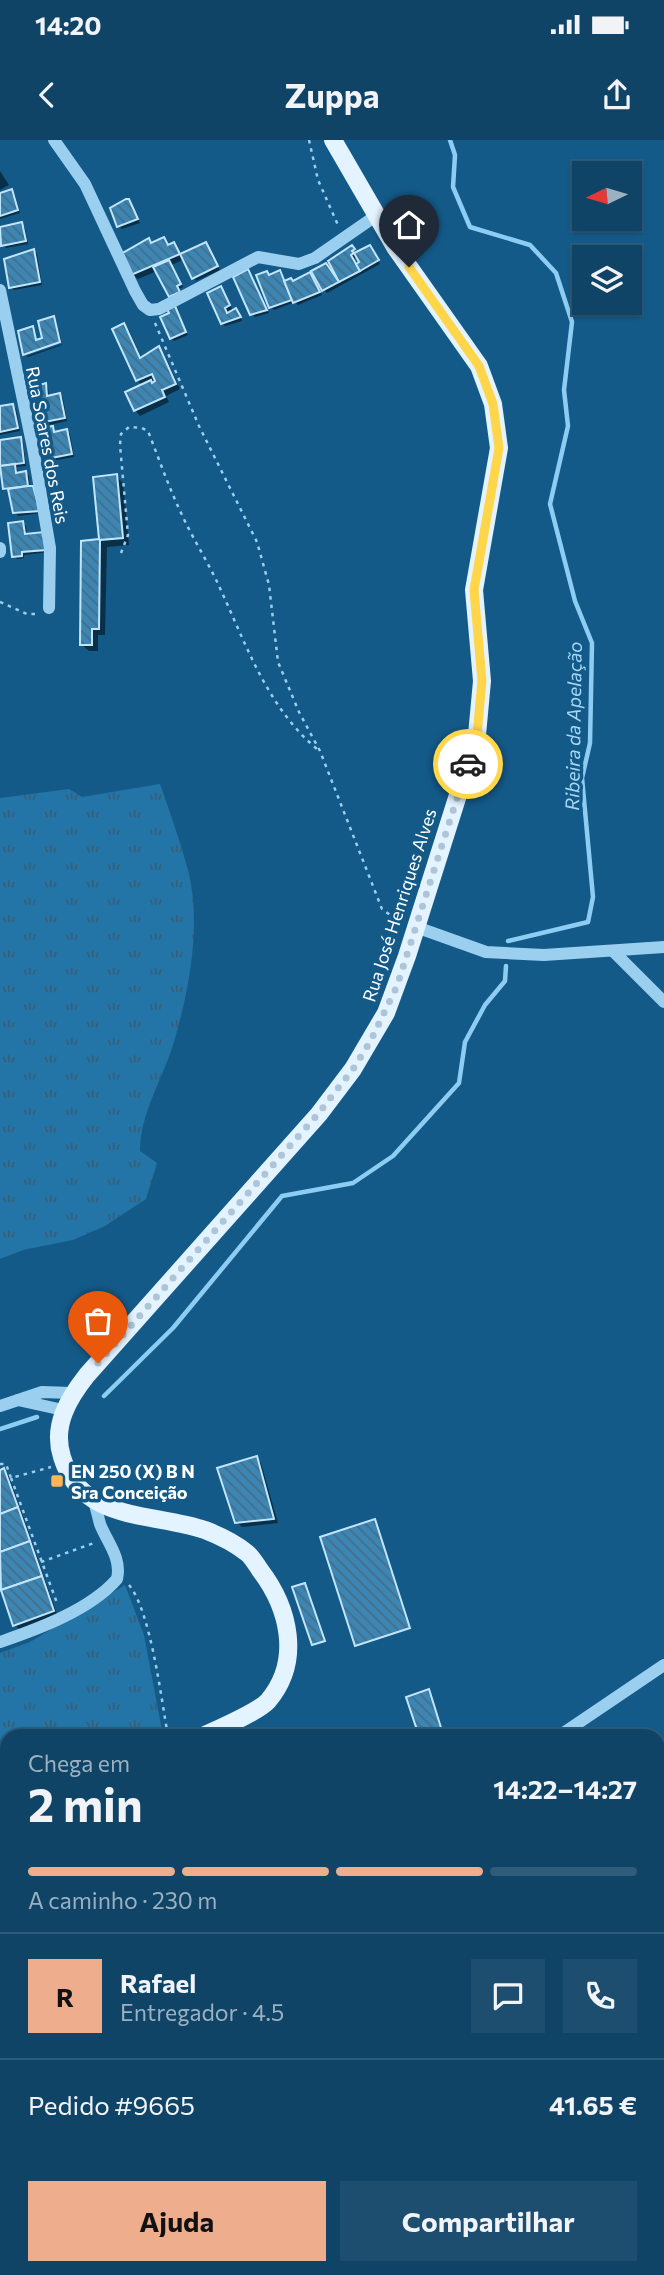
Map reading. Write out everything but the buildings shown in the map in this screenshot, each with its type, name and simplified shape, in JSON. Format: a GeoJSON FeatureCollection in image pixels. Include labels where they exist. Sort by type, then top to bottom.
{"type":"FeatureCollection","features":[{"type":"Feature","properties":{"kind":"main road","name":"Rua José Henriques Alves"},"geometry":{"type":"LineString","coordinates":[[64,1464],[58,1439],[64,1410],[72,1394],[291,1146],[353,1069],[386,1013],[416,927],[479,722],[482,681],[474,590],[499,448],[493,404],[479,366],[395,247],[333,140]]}},
{"type":"Feature","properties":{"kind":"main road"},"geometry":{"type":"LineString","coordinates":[[64,1464],[76,1484],[94,1501],[118,1511],[205,1530],[248,1553],[272,1586],[282,1610],[290,1645],[283,1680],[266,1704],[217,1729]]}},
{"type":"Feature","properties":{"kind":"street"},"geometry":{"type":"LineString","coordinates":[[54,140],[85,184],[135,291],[143,305],[150,310],[159,309],[258,257],[299,264],[315,258],[377,215]]}},
{"type":"Feature","properties":{"kind":"street","name":"Rua Soares dos Reis"},"geometry":{"type":"LineString","coordinates":[[0,290],[33,448],[50,548],[49,608]]}},
{"type":"Feature","properties":{"kind":"street"},"geometry":{"type":"LineString","coordinates":[[416,927],[486,952],[544,955],[664,947]]}},
{"type":"Feature","properties":{"kind":"street"},"geometry":{"type":"LineString","coordinates":[[614,952],[664,1002]]}},
{"type":"Feature","properties":{"kind":"street"},"geometry":{"type":"LineString","coordinates":[[0,1406],[42,1392],[72,1394]]}},
{"type":"Feature","properties":{"kind":"street"},"geometry":{"type":"LineString","coordinates":[[18,1400],[64,1410]]}},
{"type":"Feature","properties":{"kind":"street"},"geometry":{"type":"LineString","coordinates":[[1,1640],[62,1616],[117,1579],[116,1557],[94,1501]]}},
{"type":"Feature","properties":{"kind":"street"},"geometry":{"type":"LineString","coordinates":[[569,1729],[664,1665]]}},
{"type":"Feature","properties":{"kind":"path"},"geometry":{"type":"LineString","coordinates":[[309,140],[323,192],[344,238]]}},
{"type":"Feature","properties":{"kind":"path"},"geometry":{"type":"LineString","coordinates":[[150,310],[199,426],[257,542],[269,585],[278,662],[299,712],[320,751],[382,909],[400,921],[416,927]]}},
{"type":"Feature","properties":{"kind":"path"},"geometry":{"type":"LineString","coordinates":[[121,553],[128,535],[121,434],[129,428],[142,428],[148,431],[181,515],[217,582],[263,681],[278,706],[305,739],[320,751]]}},
{"type":"Feature","properties":{"kind":"path"},"geometry":{"type":"LineString","coordinates":[[0,602],[27,614],[36,614],[49,608]]}},
{"type":"Feature","properties":{"kind":"path"},"geometry":{"type":"LineString","coordinates":[[0,1464],[6,1464],[62,1616]]}},
{"type":"Feature","properties":{"kind":"path"},"geometry":{"type":"LineString","coordinates":[[11,1478],[64,1464]]}},
{"type":"Feature","properties":{"kind":"path"},"geometry":{"type":"LineString","coordinates":[[41,1562],[107,1538]]}},
{"type":"Feature","properties":{"kind":"path"},"geometry":{"type":"LineString","coordinates":[[118,1572],[136,1594],[146,1622],[167,1729]]}},
{"type":"Feature","properties":{"kind":"green space"},"geometry":{"type":"Polygon","coordinates":[[[160,784],[188,870],[194,935],[179,1024],[141,1137],[140,1151],[157,1163],[146,1199],[105,1226],[73,1240],[23,1250],[0,1259],[0,798],[69,789],[82,797],[160,784]]]}},
{"type":"Feature","properties":{"kind":"green space"},"geometry":{"type":"Polygon","coordinates":[[[125,1585],[144,1635],[162,1729],[0,1729],[0,1653],[30,1642],[125,1585]]]}},
{"type":"Feature","properties":{"kind":"waterway","name":"Ribeira da Apelação"},"geometry":{"type":"LineString","coordinates":[[450,140],[455,155],[453,187],[470,227],[530,245],[556,273],[572,322],[564,390],[568,426],[550,504],[575,601],[592,643],[590,743],[582,778],[593,897],[588,922],[508,941]]}},
{"type":"Feature","properties":{"kind":"waterway","name":"Ribeira da Apelação"},"geometry":{"type":"LineString","coordinates":[[104,1396],[173,1328],[282,1196],[353,1183],[393,1156],[459,1083],[465,1042],[485,1005],[505,981],[506,966]]}},
{"type":"Feature","properties":{"kind":"waterway","name":"Ribeira da Apelação"},"geometry":{"type":"LineString","coordinates":[[0,1429],[37,1417]]}},
{"type":"Feature","properties":{"kind":"way so far"},"geometry":{"type":"LineString","coordinates":[[98,1363],[336,1093],[370,1042],[397,986],[468,764]]}},
{"type":"Feature","properties":{"kind":"place","name":"EN 250 (X) B N Sra Conceição"},"geometry":{"type":"Point","coordinates":[57,1481]}},
{"type":"Feature","properties":{"kind":"route"},"geometry":{"type":"LineString","coordinates":[[409,267],[479,366],[493,404],[499,448],[474,590],[482,681],[477,735],[468,764]]}}]}
